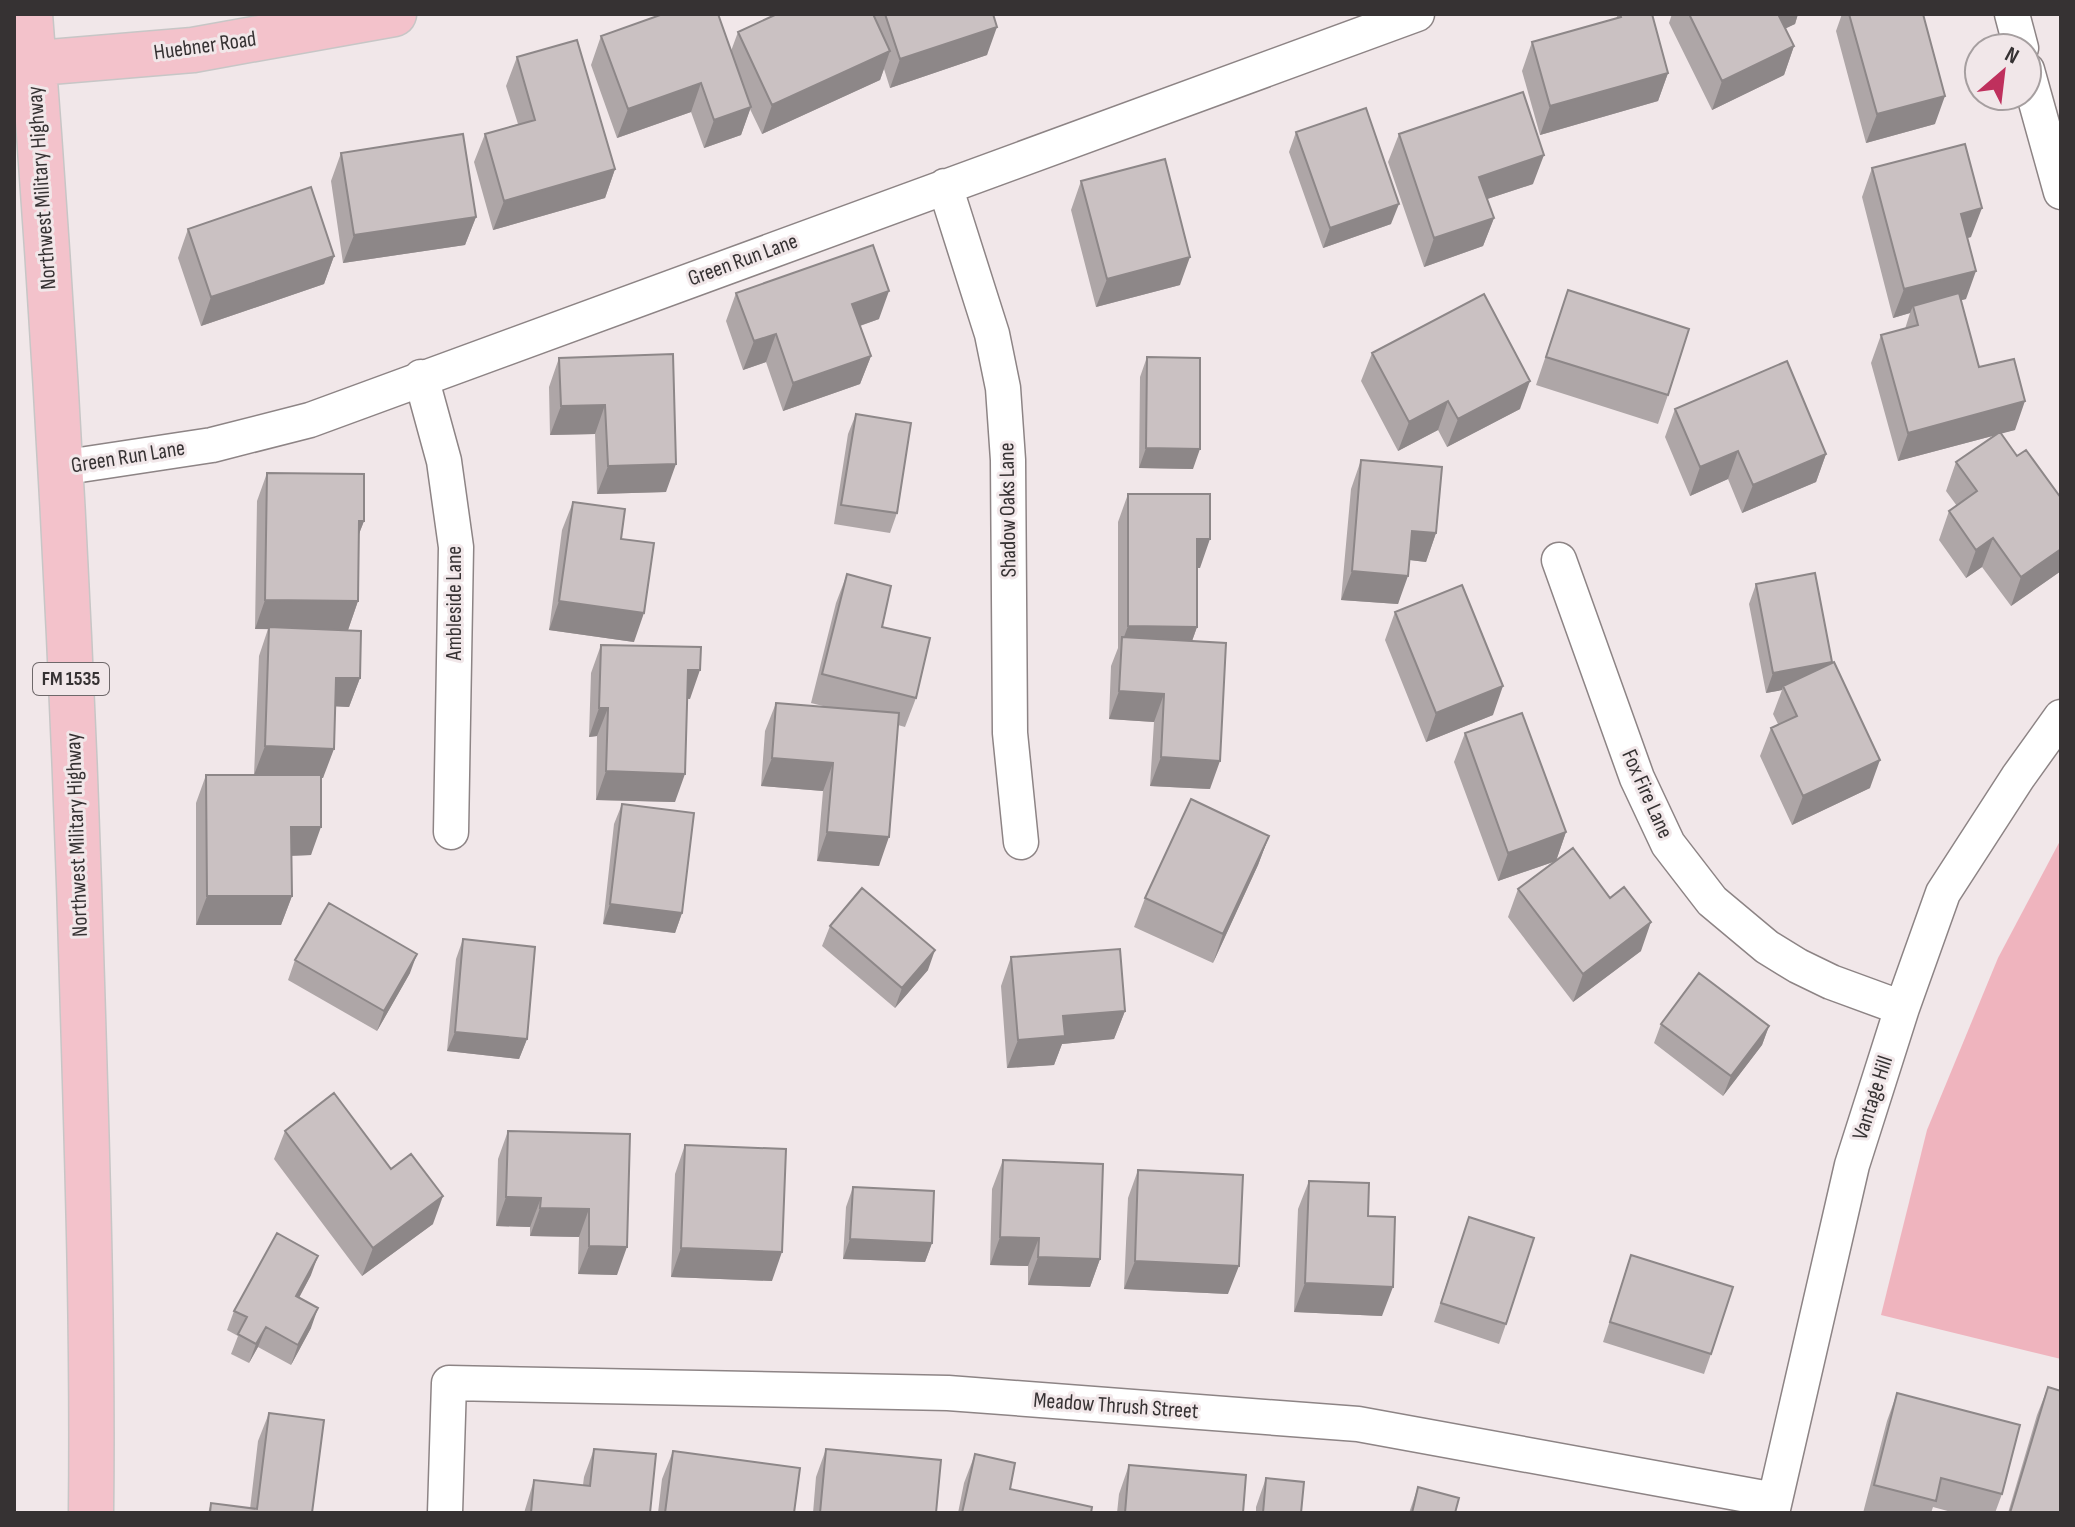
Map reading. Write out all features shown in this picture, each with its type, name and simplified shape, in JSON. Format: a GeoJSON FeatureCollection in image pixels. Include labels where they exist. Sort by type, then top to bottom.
{"type":"FeatureCollection","features":[{"type":"Feature","properties":{"kind":"main road","name":"Northwest Military Highway"},"geometry":{"type":"LineString","coordinates":[[30,14],[24,64],[60,468],[77,808],[93,1366],[91,1513]]}},
{"type":"Feature","properties":{"kind":"main road","name":"Huebner Road"},"geometry":{"type":"LineString","coordinates":[[24,64],[193,50],[394,14]]}},
{"type":"Feature","properties":{"kind":"street","name":"Green Run Lane"},"geometry":{"type":"LineString","coordinates":[[60,468],[212,445],[310,420],[1417,14]]}},
{"type":"Feature","properties":{"kind":"street"},"geometry":{"type":"LineString","coordinates":[[2039,112],[2061,192]]}},
{"type":"Feature","properties":{"kind":"street","name":"Shadow Oaks Lane"},"geometry":{"type":"LineString","coordinates":[[945,186],[992,334],[1003,388],[1008,460],[1010,733],[1021,842]]}},
{"type":"Feature","properties":{"kind":"street","name":"Ambleside Lane"},"geometry":{"type":"LineString","coordinates":[[421,377],[444,461],[456,547],[451,832]]}},
{"type":"Feature","properties":{"kind":"street","name":"Fox Fire Lane"},"geometry":{"type":"LineString","coordinates":[[1559,560],[1637,778],[1668,844],[1712,901],[1767,947],[1831,982],[1902,1008]]}},
{"type":"Feature","properties":{"kind":"street","name":"Vantage Hill"},"geometry":{"type":"LineString","coordinates":[[1774,1506],[1852,1165],[1943,893],[2061,717]]}},
{"type":"Feature","properties":{"kind":"street","name":"Meadow Thrush Street"},"geometry":{"type":"LineString","coordinates":[[445,1513],[449,1383],[948,1393],[1358,1424],[1774,1506]]}},
{"type":"Feature","properties":{"kind":"shaded area"},"geometry":{"type":"Polygon","coordinates":[[[2061,839],[2061,1359],[1881,1315],[1927,1130],[1998,958],[2061,839]]]}},
{"type":"Feature","properties":{"kind":"building"},"geometry":{"type":"Polygon","coordinates":[[[663,14],[718,14],[751,107],[714,120],[701,83],[628,109],[601,36],[663,14]]]}},
{"type":"Feature","properties":{"kind":"building"},"geometry":{"type":"Polygon","coordinates":[[[777,14],[873,14],[890,51],[772,105],[738,32],[777,14]]]}},
{"type":"Feature","properties":{"kind":"building"},"geometry":{"type":"Polygon","coordinates":[[[885,14],[993,14],[997,27],[900,59],[885,14]]]}},
{"type":"Feature","properties":{"kind":"building"},"geometry":{"type":"Polygon","coordinates":[[[1620,14],[1652,14],[1668,73],[1550,106],[1532,42],[1621,17],[1620,14]]]}},
{"type":"Feature","properties":{"kind":"building"},"geometry":{"type":"Polygon","coordinates":[[[1689,14],[1778,14],[1794,46],[1722,81],[1689,14]]]}},
{"type":"Feature","properties":{"kind":"building"},"geometry":{"type":"Polygon","coordinates":[[[1849,14],[1923,14],[1945,96],[1877,114],[1849,14]]]}},
{"type":"Feature","properties":{"kind":"building"},"geometry":{"type":"Polygon","coordinates":[[[577,40],[615,169],[504,201],[485,134],[535,120],[517,57],[577,40]]]}},
{"type":"Feature","properties":{"kind":"building"},"geometry":{"type":"Polygon","coordinates":[[[1523,92],[1544,155],[1479,177],[1494,218],[1434,238],[1399,134],[1523,92]]]}},
{"type":"Feature","properties":{"kind":"building"},"geometry":{"type":"Polygon","coordinates":[[[1366,108],[1399,204],[1330,228],[1296,132],[1366,108]]]}},
{"type":"Feature","properties":{"kind":"building"},"geometry":{"type":"Polygon","coordinates":[[[463,134],[476,217],[354,235],[341,153],[463,134]]]}},
{"type":"Feature","properties":{"kind":"building"},"geometry":{"type":"Polygon","coordinates":[[[1965,144],[1982,208],[1961,214],[1976,271],[1904,289],[1872,168],[1965,144]]]}},
{"type":"Feature","properties":{"kind":"building"},"geometry":{"type":"Polygon","coordinates":[[[1165,159],[1190,257],[1107,279],[1081,181],[1165,159]]]}},
{"type":"Feature","properties":{"kind":"building"},"geometry":{"type":"Polygon","coordinates":[[[311,187],[334,256],[211,297],[188,229],[311,187]]]}},
{"type":"Feature","properties":{"kind":"building"},"geometry":{"type":"Polygon","coordinates":[[[873,245],[889,291],[852,304],[871,356],[793,383],[776,334],[754,341],[736,293],[873,245]]]}},
{"type":"Feature","properties":{"kind":"building"},"geometry":{"type":"Polygon","coordinates":[[[1568,290],[1689,329],[1668,395],[1546,357],[1568,290]]]}},
{"type":"Feature","properties":{"kind":"building"},"geometry":{"type":"Polygon","coordinates":[[[1959,293],[1979,367],[2014,359],[2025,401],[1908,433],[1881,335],[1918,325],[1913,306],[1959,293]]]}},
{"type":"Feature","properties":{"kind":"building"},"geometry":{"type":"Polygon","coordinates":[[[1484,294],[1530,381],[1458,419],[1448,401],[1409,422],[1372,353],[1484,294]]]}},
{"type":"Feature","properties":{"kind":"building"},"geometry":{"type":"Polygon","coordinates":[[[673,354],[676,464],[608,466],[605,405],[561,406],[559,358],[673,354]]]}},
{"type":"Feature","properties":{"kind":"building"},"geometry":{"type":"Polygon","coordinates":[[[1147,357],[1200,358],[1200,449],[1146,448],[1147,357]]]}},
{"type":"Feature","properties":{"kind":"building"},"geometry":{"type":"Polygon","coordinates":[[[1787,361],[1826,454],[1753,485],[1738,451],[1700,467],[1675,409],[1787,361]]]}},
{"type":"Feature","properties":{"kind":"building"},"geometry":{"type":"Polygon","coordinates":[[[856,414],[911,423],[897,513],[841,505],[856,414]]]}},
{"type":"Feature","properties":{"kind":"building"},"geometry":{"type":"Polygon","coordinates":[[[2000,432],[2017,456],[2026,450],[2061,498],[2061,549],[2021,577],[1993,538],[1976,550],[1949,511],[1977,491],[1956,462],[2000,432]]]}},
{"type":"Feature","properties":{"kind":"building"},"geometry":{"type":"Polygon","coordinates":[[[1361,460],[1442,467],[1436,533],[1412,531],[1408,576],[1352,571],[1361,460]]]}},
{"type":"Feature","properties":{"kind":"building"},"geometry":{"type":"Polygon","coordinates":[[[267,473],[364,474],[364,521],[359,521],[358,601],[265,600],[267,473]]]}},
{"type":"Feature","properties":{"kind":"building"},"geometry":{"type":"Polygon","coordinates":[[[1128,494],[1210,494],[1210,539],[1197,539],[1197,627],[1128,626],[1128,494]]]}},
{"type":"Feature","properties":{"kind":"building"},"geometry":{"type":"Polygon","coordinates":[[[573,502],[625,509],[621,539],[654,543],[644,613],[559,601],[573,502]]]}},
{"type":"Feature","properties":{"kind":"building"},"geometry":{"type":"Polygon","coordinates":[[[1815,573],[1832,662],[1773,673],[1756,584],[1815,573]]]}},
{"type":"Feature","properties":{"kind":"building"},"geometry":{"type":"Polygon","coordinates":[[[847,574],[891,586],[882,627],[930,638],[916,698],[822,674],[847,574]]]}},
{"type":"Feature","properties":{"kind":"building"},"geometry":{"type":"Polygon","coordinates":[[[1462,585],[1503,686],[1436,713],[1395,612],[1462,585]]]}},
{"type":"Feature","properties":{"kind":"building"},"geometry":{"type":"Polygon","coordinates":[[[269,627],[361,631],[360,678],[336,678],[334,749],[265,746],[269,627]]]}},
{"type":"Feature","properties":{"kind":"building"},"geometry":{"type":"Polygon","coordinates":[[[1122,637],[1226,643],[1220,761],[1161,757],[1164,694],[1119,691],[1122,637]]]}},
{"type":"Feature","properties":{"kind":"building"},"geometry":{"type":"Polygon","coordinates":[[[601,645],[701,647],[700,670],[688,670],[685,774],[606,771],[608,708],[599,708],[601,645]]]}},
{"type":"Feature","properties":{"kind":"building"},"geometry":{"type":"Polygon","coordinates":[[[1834,662],[1880,760],[1803,796],[1771,728],[1797,716],[1783,686],[1834,662]]]}},
{"type":"Feature","properties":{"kind":"building"},"geometry":{"type":"Polygon","coordinates":[[[776,703],[899,713],[889,837],[827,832],[833,763],[772,758],[776,703]]]}},
{"type":"Feature","properties":{"kind":"building"},"geometry":{"type":"Polygon","coordinates":[[[1522,713],[1566,832],[1508,853],[1465,733],[1522,713]]]}},
{"type":"Feature","properties":{"kind":"building"},"geometry":{"type":"Polygon","coordinates":[[[206,775],[321,775],[321,827],[291,827],[292,896],[207,896],[206,775]]]}},
{"type":"Feature","properties":{"kind":"building"},"geometry":{"type":"Polygon","coordinates":[[[1191,799],[1269,836],[1223,934],[1145,898],[1191,799]]]}},
{"type":"Feature","properties":{"kind":"building"},"geometry":{"type":"Polygon","coordinates":[[[622,804],[694,813],[682,913],[610,904],[622,804]]]}},
{"type":"Feature","properties":{"kind":"building"},"geometry":{"type":"Polygon","coordinates":[[[1573,848],[1610,898],[1624,887],[1651,922],[1583,974],[1518,889],[1573,848]]]}},
{"type":"Feature","properties":{"kind":"building"},"geometry":{"type":"Polygon","coordinates":[[[862,888],[935,950],[902,988],[830,926],[862,888]]]}},
{"type":"Feature","properties":{"kind":"building"},"geometry":{"type":"Polygon","coordinates":[[[329,903],[417,954],[384,1011],[295,960],[329,903]]]}},
{"type":"Feature","properties":{"kind":"building"},"geometry":{"type":"Polygon","coordinates":[[[463,939],[535,947],[527,1039],[455,1032],[463,939]]]}},
{"type":"Feature","properties":{"kind":"building"},"geometry":{"type":"Polygon","coordinates":[[[1120,949],[1125,1011],[1063,1016],[1065,1036],[1018,1040],[1011,957],[1120,949]]]}},
{"type":"Feature","properties":{"kind":"building"},"geometry":{"type":"Polygon","coordinates":[[[1699,973],[1769,1026],[1731,1076],[1661,1024],[1699,973]]]}},
{"type":"Feature","properties":{"kind":"building"},"geometry":{"type":"Polygon","coordinates":[[[334,1093],[391,1169],[411,1154],[443,1196],[373,1248],[285,1131],[334,1093]]]}},
{"type":"Feature","properties":{"kind":"building"},"geometry":{"type":"Polygon","coordinates":[[[508,1131],[630,1134],[627,1247],[589,1246],[589,1209],[540,1208],[541,1198],[506,1197],[508,1131]]]}},
{"type":"Feature","properties":{"kind":"building"},"geometry":{"type":"Polygon","coordinates":[[[685,1145],[786,1149],[782,1252],[681,1248],[685,1145]]]}},
{"type":"Feature","properties":{"kind":"building"},"geometry":{"type":"Polygon","coordinates":[[[1003,1160],[1103,1164],[1100,1259],[1038,1257],[1039,1238],[1000,1237],[1003,1160]]]}},
{"type":"Feature","properties":{"kind":"building"},"geometry":{"type":"Polygon","coordinates":[[[1138,1170],[1243,1175],[1239,1266],[1135,1261],[1138,1170]]]}},
{"type":"Feature","properties":{"kind":"building"},"geometry":{"type":"Polygon","coordinates":[[[1309,1181],[1369,1183],[1368,1216],[1395,1217],[1393,1287],[1305,1283],[1309,1181]]]}},
{"type":"Feature","properties":{"kind":"building"},"geometry":{"type":"Polygon","coordinates":[[[853,1187],[934,1191],[932,1243],[850,1239],[853,1187]]]}},
{"type":"Feature","properties":{"kind":"building"},"geometry":{"type":"Polygon","coordinates":[[[1469,1217],[1534,1238],[1506,1324],[1441,1303],[1469,1217]]]}},
{"type":"Feature","properties":{"kind":"building"},"geometry":{"type":"Polygon","coordinates":[[[277,1233],[318,1256],[296,1296],[318,1308],[298,1345],[266,1327],[256,1344],[238,1334],[247,1317],[234,1311],[277,1233]]]}},
{"type":"Feature","properties":{"kind":"building"},"geometry":{"type":"Polygon","coordinates":[[[1631,1255],[1733,1287],[1711,1354],[1610,1322],[1631,1255]]]}},
{"type":"Feature","properties":{"kind":"building"},"geometry":{"type":"Polygon","coordinates":[[[2048,1387],[2061,1391],[2061,1513],[2010,1513],[2048,1387]]]}},
{"type":"Feature","properties":{"kind":"building"},"geometry":{"type":"Polygon","coordinates":[[[1897,1393],[2020,1425],[2002,1494],[1941,1478],[1936,1501],[1874,1485],[1897,1393]]]}},
{"type":"Feature","properties":{"kind":"building"},"geometry":{"type":"Polygon","coordinates":[[[269,1413],[324,1420],[312,1513],[210,1513],[211,1503],[257,1509],[269,1413]]]}},
{"type":"Feature","properties":{"kind":"building"},"geometry":{"type":"Polygon","coordinates":[[[594,1449],[656,1454],[650,1513],[531,1513],[534,1480],[590,1486],[594,1449]]]}},
{"type":"Feature","properties":{"kind":"building"},"geometry":{"type":"Polygon","coordinates":[[[826,1449],[941,1460],[936,1513],[820,1513],[826,1449]]]}},
{"type":"Feature","properties":{"kind":"building"},"geometry":{"type":"Polygon","coordinates":[[[673,1451],[800,1468],[794,1513],[665,1513],[673,1451]]]}},
{"type":"Feature","properties":{"kind":"building"},"geometry":{"type":"Polygon","coordinates":[[[975,1454],[1015,1463],[1010,1489],[1092,1507],[1091,1513],[962,1513],[975,1454]]]}},
{"type":"Feature","properties":{"kind":"building"},"geometry":{"type":"Polygon","coordinates":[[[1129,1465],[1246,1475],[1243,1513],[1125,1513],[1129,1465]]]}},
{"type":"Feature","properties":{"kind":"building"},"geometry":{"type":"Polygon","coordinates":[[[1266,1478],[1304,1482],[1301,1513],[1263,1513],[1266,1478]]]}},
{"type":"Feature","properties":{"kind":"building"},"geometry":{"type":"Polygon","coordinates":[[[1418,1487],[1459,1498],[1455,1513],[1412,1513],[1418,1487]]]}}]}
